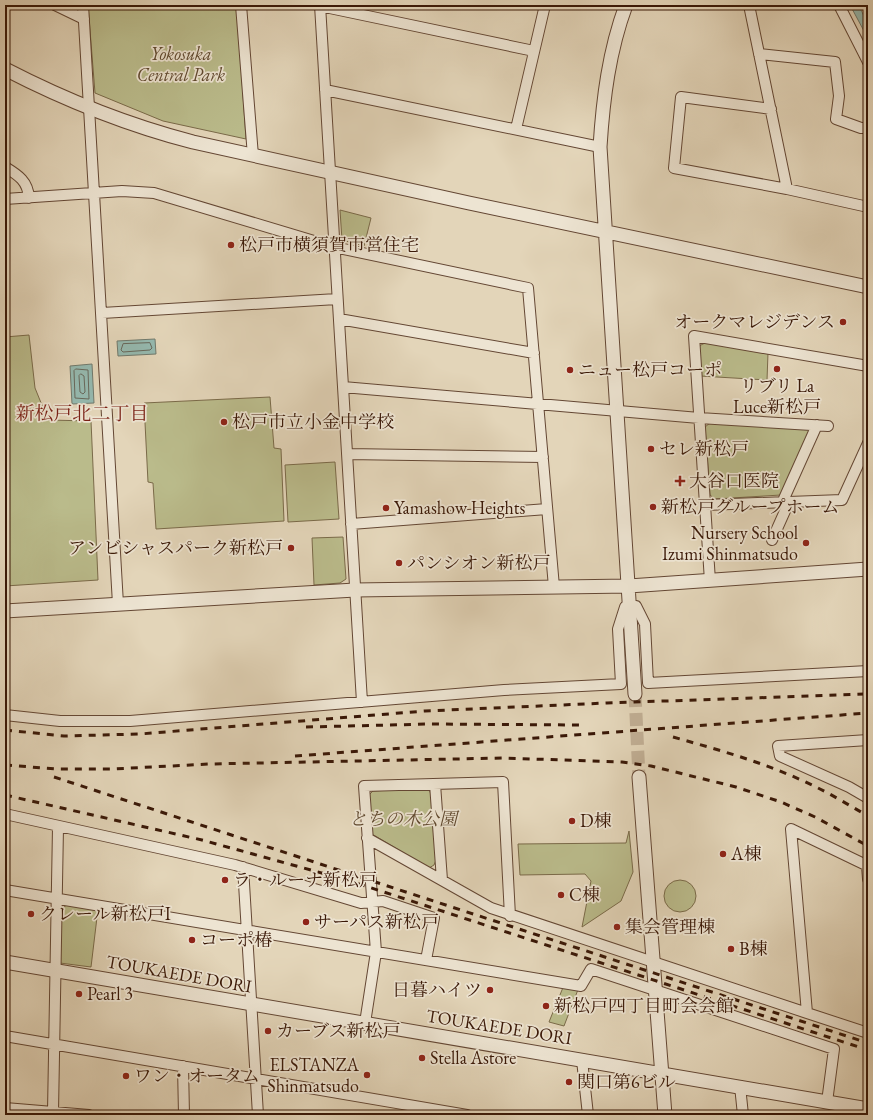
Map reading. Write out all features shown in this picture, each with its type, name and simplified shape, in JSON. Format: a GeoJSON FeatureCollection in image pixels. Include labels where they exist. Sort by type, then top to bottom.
{"type":"FeatureCollection","features":[{"type":"Feature","properties":{"kind":"street"},"geometry":{"type":"LineString","coordinates":[[55,5],[84,19]]}},
{"type":"Feature","properties":{"kind":"street"},"geometry":{"type":"LineString","coordinates":[[83,5],[118,604]]}},
{"type":"Feature","properties":{"kind":"street"},"geometry":{"type":"LineString","coordinates":[[241,5],[252,156]]}},
{"type":"Feature","properties":{"kind":"street"},"geometry":{"type":"LineString","coordinates":[[362,702],[320,5],[534,52]]}},
{"type":"Feature","properties":{"kind":"street"},"geometry":{"type":"LineString","coordinates":[[516,130],[545,5]]}},
{"type":"Feature","properties":{"kind":"street"},"geometry":{"type":"LineString","coordinates":[[626,5],[612,51],[607,77],[600,147],[604,231],[629,586],[635,694]]}},
{"type":"Feature","properties":{"kind":"street"},"geometry":{"type":"LineString","coordinates":[[749,5],[787,189]]}},
{"type":"Feature","properties":{"kind":"street"},"geometry":{"type":"LineString","coordinates":[[839,5],[868,62]]}},
{"type":"Feature","properties":{"kind":"street"},"geometry":{"type":"LineString","coordinates":[[759,54],[835,62],[839,96],[836,119],[861,128],[868,128]]}},
{"type":"Feature","properties":{"kind":"street"},"geometry":{"type":"LineString","coordinates":[[5,69],[64,98],[150,131],[252,156],[868,288]]}},
{"type":"Feature","properties":{"kind":"street"},"geometry":{"type":"LineString","coordinates":[[325,90],[600,147]]}},
{"type":"Feature","properties":{"kind":"street"},"geometry":{"type":"LineString","coordinates":[[771,109],[681,97],[674,168],[787,189],[868,207]]}},
{"type":"Feature","properties":{"kind":"street"},"geometry":{"type":"LineString","coordinates":[[5,167],[19,176],[24,182],[28,188],[29,198]]}},
{"type":"Feature","properties":{"kind":"street"},"geometry":{"type":"LineString","coordinates":[[5,199],[140,191],[154,193],[334,247],[528,288],[554,587]]}},
{"type":"Feature","properties":{"kind":"street"},"geometry":{"type":"LineString","coordinates":[[102,313],[337,299]]}},
{"type":"Feature","properties":{"kind":"street"},"geometry":{"type":"LineString","coordinates":[[339,319],[534,353]]}},
{"type":"Feature","properties":{"kind":"street"},"geometry":{"type":"LineString","coordinates":[[710,581],[694,336],[868,366]]}},
{"type":"Feature","properties":{"kind":"street"},"geometry":{"type":"LineString","coordinates":[[343,387],[699,418],[828,426]]}},
{"type":"Feature","properties":{"kind":"street"},"geometry":{"type":"LineString","coordinates":[[772,540],[817,425]]}},
{"type":"Feature","properties":{"kind":"street"},"geometry":{"type":"LineString","coordinates":[[705,505],[842,500],[868,443]]}},
{"type":"Feature","properties":{"kind":"street"},"geometry":{"type":"LineString","coordinates":[[347,454],[543,457]]}},
{"type":"Feature","properties":{"kind":"street"},"geometry":{"type":"LineString","coordinates":[[351,524],[547,509]]}},
{"type":"Feature","properties":{"kind":"street"},"geometry":{"type":"LineString","coordinates":[[5,610],[355,590],[629,586],[868,569]]}},
{"type":"Feature","properties":{"kind":"street"},"geometry":{"type":"LineString","coordinates":[[5,715],[60,722],[130,721],[504,690],[621,684],[619,624],[625,607],[636,606],[645,624],[648,683],[868,671]]}},
{"type":"Feature","properties":{"kind":"street"},"geometry":{"type":"LineString","coordinates":[[868,740],[778,746],[780,756],[849,787],[868,798]]}},
{"type":"Feature","properties":{"kind":"street"},"geometry":{"type":"LineString","coordinates":[[639,777],[665,1115]]}},
{"type":"Feature","properties":{"kind":"street"},"geometry":{"type":"LineString","coordinates":[[365,1023],[376,952],[364,786],[503,782],[510,916]]}},
{"type":"Feature","properties":{"kind":"street"},"geometry":{"type":"LineString","coordinates":[[435,784],[442,880]]}},
{"type":"Feature","properties":{"kind":"street"},"geometry":{"type":"LineString","coordinates":[[5,814],[243,867],[361,903],[383,901],[434,918],[426,960]]}},
{"type":"Feature","properties":{"kind":"street"},"geometry":{"type":"LineString","coordinates":[[53,1112],[58,827]]}},
{"type":"Feature","properties":{"kind":"street"},"geometry":{"type":"LineString","coordinates":[[807,1013],[791,829],[867,866],[868,879]]}},
{"type":"Feature","properties":{"kind":"street"},"geometry":{"type":"LineString","coordinates":[[367,838],[490,908],[510,916],[868,1033]]}},
{"type":"Feature","properties":{"kind":"street"},"geometry":{"type":"LineString","coordinates":[[243,867],[258,1115]]}},
{"type":"Feature","properties":{"kind":"street"},"geometry":{"type":"LineString","coordinates":[[5,890],[581,986],[591,969],[834,1049],[827,1102]]}},
{"type":"Feature","properties":{"kind":"street","name":"TOUKAEDE DORI"},"geometry":{"type":"LineString","coordinates":[[5,962],[868,1109]]}},
{"type":"Feature","properties":{"kind":"street"},"geometry":{"type":"LineString","coordinates":[[5,1036],[466,1115]]}},
{"type":"Feature","properties":{"kind":"street"},"geometry":{"type":"LineString","coordinates":[[582,1060],[588,1115]]}},
{"type":"Feature","properties":{"kind":"street"},"geometry":{"type":"LineString","coordinates":[[183,1066],[184,1115]]}},
{"type":"Feature","properties":{"kind":"street"},"geometry":{"type":"LineString","coordinates":[[740,1086],[743,1115]]}},
{"type":"Feature","properties":{"kind":"street"},"geometry":{"type":"LineString","coordinates":[[5,1108],[89,1115]]}},
{"type":"Feature","properties":{"kind":"green space","name":"Yokosuka Central Park"},"geometry":{"type":"Polygon","coordinates":[[[88,5],[237,5],[246,139],[163,121],[95,93],[88,5]]]}},
{"type":"Feature","properties":{"kind":"green space"},"geometry":{"type":"Polygon","coordinates":[[[340,210],[371,218],[364,246],[342,240],[340,210]]]}},
{"type":"Feature","properties":{"kind":"green space"},"geometry":{"type":"Polygon","coordinates":[[[29,335],[35,388],[48,420],[91,421],[98,580],[5,586],[5,337],[29,335]]]}},
{"type":"Feature","properties":{"kind":"green space"},"geometry":{"type":"Polygon","coordinates":[[[707,342],[768,353],[767,380],[700,376],[699,346],[707,342]]]}},
{"type":"Feature","properties":{"kind":"green space"},"geometry":{"type":"Polygon","coordinates":[[[270,397],[274,448],[281,449],[284,521],[156,529],[153,483],[148,482],[144,403],[270,397]]]}},
{"type":"Feature","properties":{"kind":"green space"},"geometry":{"type":"Polygon","coordinates":[[[710,423],[811,428],[781,495],[715,499],[710,495],[705,427],[710,423]]]}},
{"type":"Feature","properties":{"kind":"green space"},"geometry":{"type":"Polygon","coordinates":[[[335,462],[339,519],[288,522],[285,465],[335,462]]]}},
{"type":"Feature","properties":{"kind":"green space"},"geometry":{"type":"Polygon","coordinates":[[[343,537],[346,579],[340,583],[314,585],[312,538],[343,537]]]}},
{"type":"Feature","properties":{"kind":"green space","name":"とちの木公園"},"geometry":{"type":"Polygon","coordinates":[[[426,788],[432,796],[436,860],[434,865],[429,868],[372,834],[369,795],[373,791],[426,788]]]}},
{"type":"Feature","properties":{"kind":"green space"},"geometry":{"type":"Polygon","coordinates":[[[629,831],[633,872],[621,901],[582,927],[591,881],[585,874],[520,875],[518,844],[626,843],[629,831]]]}},
{"type":"Feature","properties":{"kind":"green space"},"geometry":{"type":"Polygon","coordinates":[[[680,880],[689,883],[693,887],[696,896],[693,905],[689,909],[680,912],[671,909],[667,905],[664,896],[667,887],[671,883],[680,880]]]}},
{"type":"Feature","properties":{"kind":"green space"},"geometry":{"type":"Polygon","coordinates":[[[67,905],[98,909],[91,967],[60,963],[61,909],[67,905]]]}},
{"type":"Feature","properties":{"kind":"green space"},"geometry":{"type":"Polygon","coordinates":[[[564,985],[579,987],[564,1026],[549,1022],[564,985]]]}},
{"type":"Feature","properties":{"kind":"water"},"geometry":{"type":"Polygon","coordinates":[[[850,5],[858,5],[865,19],[868,35],[864,31],[850,5]]]}},
{"type":"Feature","properties":{"kind":"water"},"geometry":{"type":"Polygon","coordinates":[[[155,339],[156,354],[118,356],[117,341],[155,339]]]}},
{"type":"Feature","properties":{"kind":"water"},"geometry":{"type":"Polygon","coordinates":[[[92,364],[94,403],[72,404],[70,366],[92,364]]]}},
{"type":"Feature","properties":{"kind":"tunnel"},"geometry":{"type":"LineString","coordinates":[[635,694],[639,777]]}},
{"type":"Feature","properties":{"kind":"railway"},"geometry":{"type":"LineString","coordinates":[[5,730],[64,736],[140,734],[425,711],[868,694]]}},
{"type":"Feature","properties":{"kind":"railway"},"geometry":{"type":"LineString","coordinates":[[295,756],[868,713]]}},
{"type":"Feature","properties":{"kind":"railway"},"geometry":{"type":"LineString","coordinates":[[306,727],[430,724],[580,725]]}},
{"type":"Feature","properties":{"kind":"railway"},"geometry":{"type":"LineString","coordinates":[[673,737],[729,753],[802,780],[868,816]]}},
{"type":"Feature","properties":{"kind":"railway"},"geometry":{"type":"LineString","coordinates":[[5,765],[57,769],[112,769],[210,764],[503,758],[622,762],[651,766],[736,787],[781,802],[815,817],[868,846]]}},
{"type":"Feature","properties":{"kind":"railway"},"geometry":{"type":"LineString","coordinates":[[54,777],[868,1043]]}},
{"type":"Feature","properties":{"kind":"railway"},"geometry":{"type":"LineString","coordinates":[[5,795],[202,840],[347,880],[868,1050]]}},
{"type":"Feature","properties":{"kind":"place","name":"松戸市横須賀市営住宅"},"geometry":{"type":"Point","coordinates":[231,245]}},
{"type":"Feature","properties":{"kind":"place","name":"オークマレジデンス"},"geometry":{"type":"Point","coordinates":[843,322]}},
{"type":"Feature","properties":{"kind":"place","name":"リブリ La Luce新松戸"},"geometry":{"type":"Point","coordinates":[777,369]}},
{"type":"Feature","properties":{"kind":"place","name":"ニュー松戸コーポ"},"geometry":{"type":"Point","coordinates":[570,370]}},
{"type":"Feature","properties":{"kind":"place","name":"松戸市立小金中学校"},"geometry":{"type":"Point","coordinates":[224,422]}},
{"type":"Feature","properties":{"kind":"place","name":"セレ新松戸"},"geometry":{"type":"Point","coordinates":[651,449]}},
{"type":"Feature","properties":{"kind":"place","name":"大谷口医院"},"geometry":{"type":"Point","coordinates":[680,481]}},
{"type":"Feature","properties":{"kind":"place","name":"新松戸グループホーム"},"geometry":{"type":"Point","coordinates":[653,507]}},
{"type":"Feature","properties":{"kind":"place","name":"Yamashow Heights"},"geometry":{"type":"Point","coordinates":[386,508]}},
{"type":"Feature","properties":{"kind":"place","name":"Nursery School Izumi Shinmatsudo"},"geometry":{"type":"Point","coordinates":[806,543]}},
{"type":"Feature","properties":{"kind":"place","name":"アンビシャスパーク新松戸"},"geometry":{"type":"Point","coordinates":[291,548]}},
{"type":"Feature","properties":{"kind":"place","name":"パンシオン新松戸"},"geometry":{"type":"Point","coordinates":[399,563]}},
{"type":"Feature","properties":{"kind":"place","name":"D棟"},"geometry":{"type":"Point","coordinates":[572,821]}},
{"type":"Feature","properties":{"kind":"place","name":"A棟"},"geometry":{"type":"Point","coordinates":[723,854]}},
{"type":"Feature","properties":{"kind":"place","name":"ラ・ルーナ新松戸"},"geometry":{"type":"Point","coordinates":[225,880]}},
{"type":"Feature","properties":{"kind":"place","name":"C棟"},"geometry":{"type":"Point","coordinates":[561,895]}},
{"type":"Feature","properties":{"kind":"place","name":"クレール新松戸Ⅰ"},"geometry":{"type":"Point","coordinates":[31,914]}},
{"type":"Feature","properties":{"kind":"place","name":"サーパス新松戸"},"geometry":{"type":"Point","coordinates":[306,922]}},
{"type":"Feature","properties":{"kind":"place","name":"集会管理棟"},"geometry":{"type":"Point","coordinates":[617,927]}},
{"type":"Feature","properties":{"kind":"place","name":"コーポ椿"},"geometry":{"type":"Point","coordinates":[192,940]}},
{"type":"Feature","properties":{"kind":"place","name":"B棟"},"geometry":{"type":"Point","coordinates":[731,949]}},
{"type":"Feature","properties":{"kind":"place","name":"日暮ハイツ"},"geometry":{"type":"Point","coordinates":[490,990]}},
{"type":"Feature","properties":{"kind":"place","name":"Pearl 3"},"geometry":{"type":"Point","coordinates":[79,994]}},
{"type":"Feature","properties":{"kind":"place","name":"新松戸四丁目町会会館"},"geometry":{"type":"Point","coordinates":[546,1006]}},
{"type":"Feature","properties":{"kind":"place","name":"カーブス新松戸"},"geometry":{"type":"Point","coordinates":[268,1031]}},
{"type":"Feature","properties":{"kind":"place","name":"Stella Astore"},"geometry":{"type":"Point","coordinates":[422,1058]}},
{"type":"Feature","properties":{"kind":"place","name":"ELSTANZA Shinmatsudo"},"geometry":{"type":"Point","coordinates":[367,1075]}},
{"type":"Feature","properties":{"kind":"place","name":"ワン・オータム"},"geometry":{"type":"Point","coordinates":[126,1076]}},
{"type":"Feature","properties":{"kind":"place","name":"関口第6ビル"},"geometry":{"type":"Point","coordinates":[569,1082]}},
{"type":"Feature","properties":{"kind":"district","name":"新松戸北二丁目"},"geometry":{"type":"Point","coordinates":[82,413]}}]}
